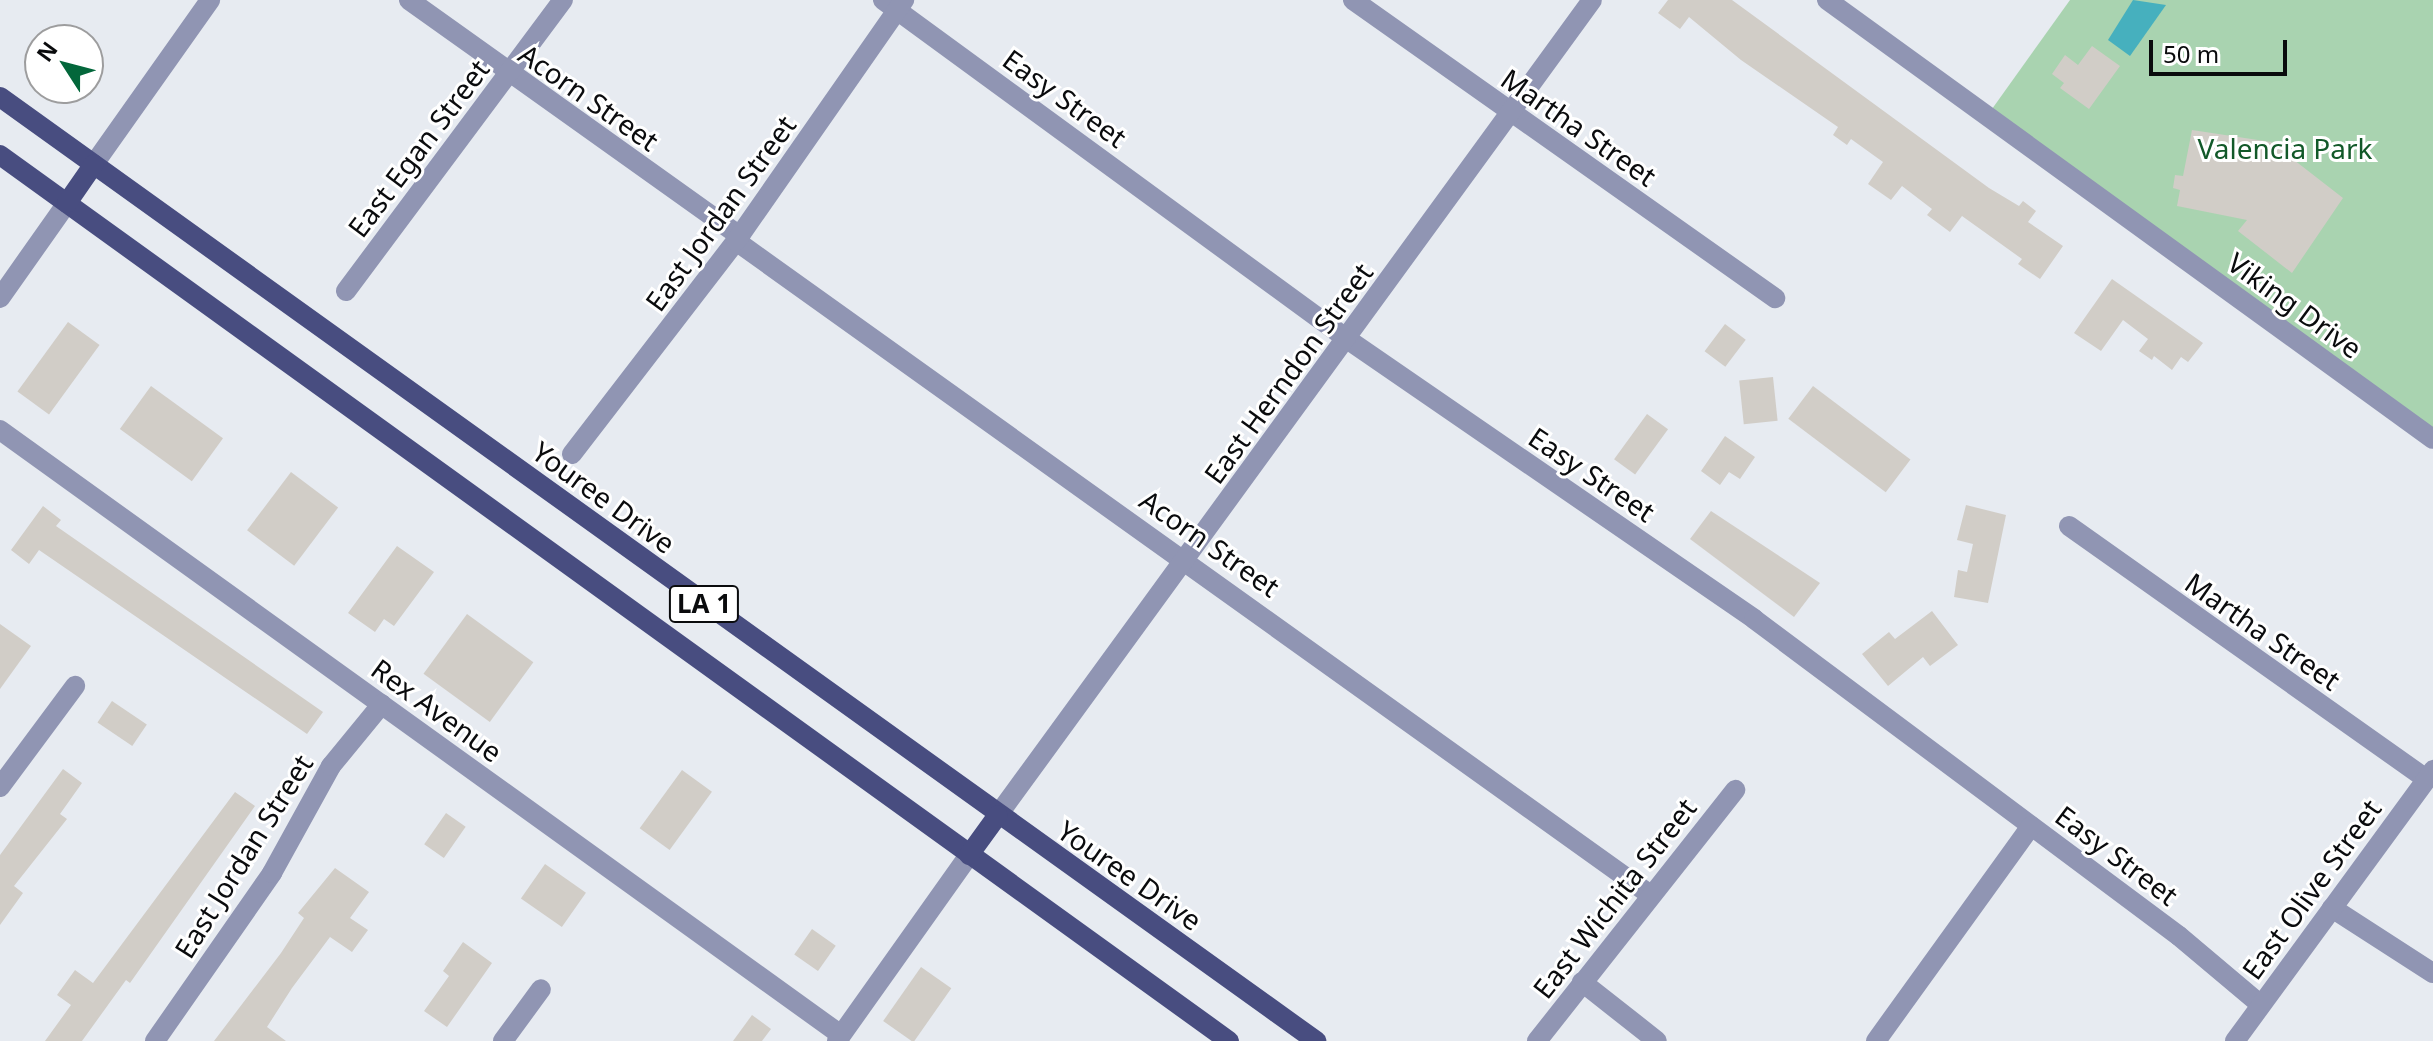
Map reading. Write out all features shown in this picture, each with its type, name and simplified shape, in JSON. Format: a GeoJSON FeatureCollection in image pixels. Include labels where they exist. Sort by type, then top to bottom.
{"type":"FeatureCollection","features":[{"type":"Feature","properties":{"kind":"main road","name":"LA 1"},"geometry":{"type":"LineString","coordinates":[[0,97],[94,164]]}},
{"type":"Feature","properties":{"kind":"main road","name":"LA 1"},"geometry":{"type":"LineString","coordinates":[[0,155],[1229,1041]]}},
{"type":"Feature","properties":{"kind":"main road"},"geometry":{"type":"LineString","coordinates":[[67,203],[94,164]]}},
{"type":"Feature","properties":{"kind":"main road","name":"Youree Drive"},"geometry":{"type":"LineString","coordinates":[[94,164],[1316,1041]]}},
{"type":"Feature","properties":{"kind":"main road"},"geometry":{"type":"LineString","coordinates":[[969,855],[998,815]]}},
{"type":"Feature","properties":{"kind":"street"},"geometry":{"type":"LineString","coordinates":[[94,164],[210,0]]}},
{"type":"Feature","properties":{"kind":"street","name":"Acorn Street"},"geometry":{"type":"LineString","coordinates":[[409,0],[1649,894]]}},
{"type":"Feature","properties":{"kind":"street","name":"East Egan Street"},"geometry":{"type":"LineString","coordinates":[[346,291],[563,0]]}},
{"type":"Feature","properties":{"kind":"street","name":"Martha Street"},"geometry":{"type":"LineString","coordinates":[[1353,0],[1510,115],[1775,298]]}},
{"type":"Feature","properties":{"kind":"street","name":"East Herndon Street"},"geometry":{"type":"LineString","coordinates":[[998,815],[1592,0]]}},
{"type":"Feature","properties":{"kind":"street","name":"Viking Drive"},"geometry":{"type":"LineString","coordinates":[[1827,0],[2433,439]]}},
{"type":"Feature","properties":{"kind":"street","name":"East Jordan Street"},"geometry":{"type":"LineString","coordinates":[[572,454],[738,239],[895,3]]}},
{"type":"Feature","properties":{"kind":"street","name":"Easy Street"},"geometry":{"type":"LineString","coordinates":[[895,3],[1347,339],[1754,619],[2179,936],[2261,1005]]}},
{"type":"Feature","properties":{"kind":"street"},"geometry":{"type":"LineString","coordinates":[[0,298],[67,203]]}},
{"type":"Feature","properties":{"kind":"street","name":"Rex Avenue"},"geometry":{"type":"LineString","coordinates":[[0,430],[382,704],[838,1039]]}},
{"type":"Feature","properties":{"kind":"street","name":"Martha Street"},"geometry":{"type":"LineString","coordinates":[[2069,526],[2430,774]]}},
{"type":"Feature","properties":{"kind":"street"},"geometry":{"type":"LineString","coordinates":[[0,787],[75,686]]}},
{"type":"Feature","properties":{"kind":"street","name":"East Jordan Street"},"geometry":{"type":"LineString","coordinates":[[155,1041],[272,873],[331,766],[382,704]]}},
{"type":"Feature","properties":{"kind":"street","name":"East Olive Street"},"geometry":{"type":"LineString","coordinates":[[2235,1041],[2430,774]]}},
{"type":"Feature","properties":{"kind":"street","name":"East Wichita Street"},"geometry":{"type":"LineString","coordinates":[[1537,1041],[1649,894],[1735,790]]}},
{"type":"Feature","properties":{"kind":"street"},"geometry":{"type":"LineString","coordinates":[[1876,1041],[2031,826]]}},
{"type":"Feature","properties":{"kind":"street"},"geometry":{"type":"LineString","coordinates":[[838,1039],[969,855]]}},
{"type":"Feature","properties":{"kind":"street"},"geometry":{"type":"LineString","coordinates":[[2332,908],[2433,973]]}},
{"type":"Feature","properties":{"kind":"street"},"geometry":{"type":"LineString","coordinates":[[1582,982],[1657,1041]]}},
{"type":"Feature","properties":{"kind":"street"},"geometry":{"type":"LineString","coordinates":[[503,1041],[541,989]]}},
{"type":"Feature","properties":{"kind":"green space","name":"Valencia Park"},"geometry":{"type":"Polygon","coordinates":[[[2070,0],[2433,0],[2433,439],[1987,116],[2070,0]]]}},
{"type":"Feature","properties":{"kind":"water"},"geometry":{"type":"Polygon","coordinates":[[[2133,0],[2166,5],[2130,56],[2108,40],[2133,0]]]}},
{"type":"Feature","properties":{"kind":"building"},"geometry":{"type":"Polygon","coordinates":[[[1668,0],[1732,0],[1989,188],[2019,206],[2023,201],[2036,211],[2028,222],[2063,246],[2040,279],[2018,264],[2022,259],[1962,216],[1950,232],[1927,215],[1932,209],[1902,186],[1891,200],[1868,184],[1883,162],[1851,139],[1847,145],[1833,135],[1838,127],[1741,60],[1689,17],[1680,29],[1658,13],[1668,0]]]}},
{"type":"Feature","properties":{"kind":"building"},"geometry":{"type":"Polygon","coordinates":[[[2092,46],[2120,66],[2089,109],[2060,88],[2064,83],[2052,74],[2065,55],[2078,65],[2092,46]]]}},
{"type":"Feature","properties":{"kind":"building"},"geometry":{"type":"Polygon","coordinates":[[[2192,130],[2271,142],[2343,198],[2292,273],[2238,231],[2247,220],[2177,206],[2180,190],[2173,188],[2175,175],[2183,176],[2192,130]]]}},
{"type":"Feature","properties":{"kind":"building"},"geometry":{"type":"Polygon","coordinates":[[[2112,279],[2203,343],[2188,362],[2181,357],[2172,370],[2154,356],[2152,360],[2139,351],[2148,339],[2123,320],[2101,351],[2074,333],[2112,279]]]}},
{"type":"Feature","properties":{"kind":"building"},"geometry":{"type":"Polygon","coordinates":[[[68,322],[100,345],[49,414],[17,392],[68,322]]]}},
{"type":"Feature","properties":{"kind":"building"},"geometry":{"type":"Polygon","coordinates":[[[1725,324],[1746,340],[1725,367],[1705,351],[1725,324]]]}},
{"type":"Feature","properties":{"kind":"building"},"geometry":{"type":"Polygon","coordinates":[[[1773,377],[1778,421],[1744,424],[1739,381],[1773,377]]]}},
{"type":"Feature","properties":{"kind":"building"},"geometry":{"type":"Polygon","coordinates":[[[151,386],[223,438],[192,481],[120,429],[151,386]]]}},
{"type":"Feature","properties":{"kind":"building"},"geometry":{"type":"Polygon","coordinates":[[[1813,386],[1910,459],[1886,492],[1788,419],[1813,386]]]}},
{"type":"Feature","properties":{"kind":"building"},"geometry":{"type":"Polygon","coordinates":[[[1647,414],[1668,429],[1635,475],[1614,459],[1647,414]]]}},
{"type":"Feature","properties":{"kind":"building"},"geometry":{"type":"Polygon","coordinates":[[[1725,436],[1755,457],[1740,479],[1729,472],[1720,485],[1701,471],[1725,436]]]}},
{"type":"Feature","properties":{"kind":"building"},"geometry":{"type":"Polygon","coordinates":[[[291,472],[338,508],[294,566],[247,530],[291,472]]]}},
{"type":"Feature","properties":{"kind":"building"},"geometry":{"type":"Polygon","coordinates":[[[1966,505],[2006,515],[1988,603],[1954,597],[1958,570],[1967,572],[1973,544],[1957,540],[1966,505]]]}},
{"type":"Feature","properties":{"kind":"building"},"geometry":{"type":"Polygon","coordinates":[[[43,506],[61,520],[56,526],[323,712],[307,734],[39,550],[29,564],[11,550],[43,506]]]}},
{"type":"Feature","properties":{"kind":"building"},"geometry":{"type":"Polygon","coordinates":[[[1711,511],[1820,583],[1794,617],[1690,539],[1711,511]]]}},
{"type":"Feature","properties":{"kind":"building"},"geometry":{"type":"Polygon","coordinates":[[[397,546],[434,572],[394,626],[384,619],[375,632],[348,613],[397,546]]]}},
{"type":"Feature","properties":{"kind":"building"},"geometry":{"type":"Polygon","coordinates":[[[1932,611],[1958,645],[1930,666],[1923,657],[1888,686],[1862,654],[1889,632],[1895,639],[1932,611]]]}},
{"type":"Feature","properties":{"kind":"building"},"geometry":{"type":"Polygon","coordinates":[[[467,614],[533,662],[490,722],[424,674],[467,614]]]}},
{"type":"Feature","properties":{"kind":"building"},"geometry":{"type":"Polygon","coordinates":[[[0,624],[31,646],[0,689],[0,624]]]}},
{"type":"Feature","properties":{"kind":"building"},"geometry":{"type":"Polygon","coordinates":[[[112,701],[147,724],[132,746],[97,723],[112,701]]]}},
{"type":"Feature","properties":{"kind":"building"},"geometry":{"type":"Polygon","coordinates":[[[63,769],[82,783],[60,814],[67,819],[14,886],[23,893],[0,925],[0,855],[63,769]]]}},
{"type":"Feature","properties":{"kind":"building"},"geometry":{"type":"Polygon","coordinates":[[[682,770],[712,792],[670,850],[640,828],[682,770]]]}},
{"type":"Feature","properties":{"kind":"building"},"geometry":{"type":"Polygon","coordinates":[[[235,792],[255,806],[130,983],[126,980],[82,1041],[45,1041],[71,1005],[57,995],[75,970],[93,983],[235,792]]]}},
{"type":"Feature","properties":{"kind":"building"},"geometry":{"type":"Polygon","coordinates":[[[446,813],[466,827],[444,858],[424,844],[446,813]]]}},
{"type":"Feature","properties":{"kind":"building"},"geometry":{"type":"Polygon","coordinates":[[[545,864],[586,893],[562,927],[521,898],[545,864]]]}},
{"type":"Feature","properties":{"kind":"building"},"geometry":{"type":"Polygon","coordinates":[[[335,868],[369,892],[350,918],[368,930],[352,952],[330,937],[292,988],[267,1027],[286,1041],[214,1041],[304,918],[298,913],[335,868]]]}},
{"type":"Feature","properties":{"kind":"building"},"geometry":{"type":"Polygon","coordinates":[[[812,929],[836,946],[818,971],[794,954],[812,929]]]}},
{"type":"Feature","properties":{"kind":"building"},"geometry":{"type":"Polygon","coordinates":[[[463,942],[492,963],[447,1027],[424,1011],[449,976],[443,971],[463,942]]]}},
{"type":"Feature","properties":{"kind":"building"},"geometry":{"type":"Polygon","coordinates":[[[921,967],[951,988],[914,1041],[883,1021],[921,967]]]}},
{"type":"Feature","properties":{"kind":"building"},"geometry":{"type":"Polygon","coordinates":[[[752,1015],[771,1029],[762,1041],[733,1041],[752,1015]]]}}]}
